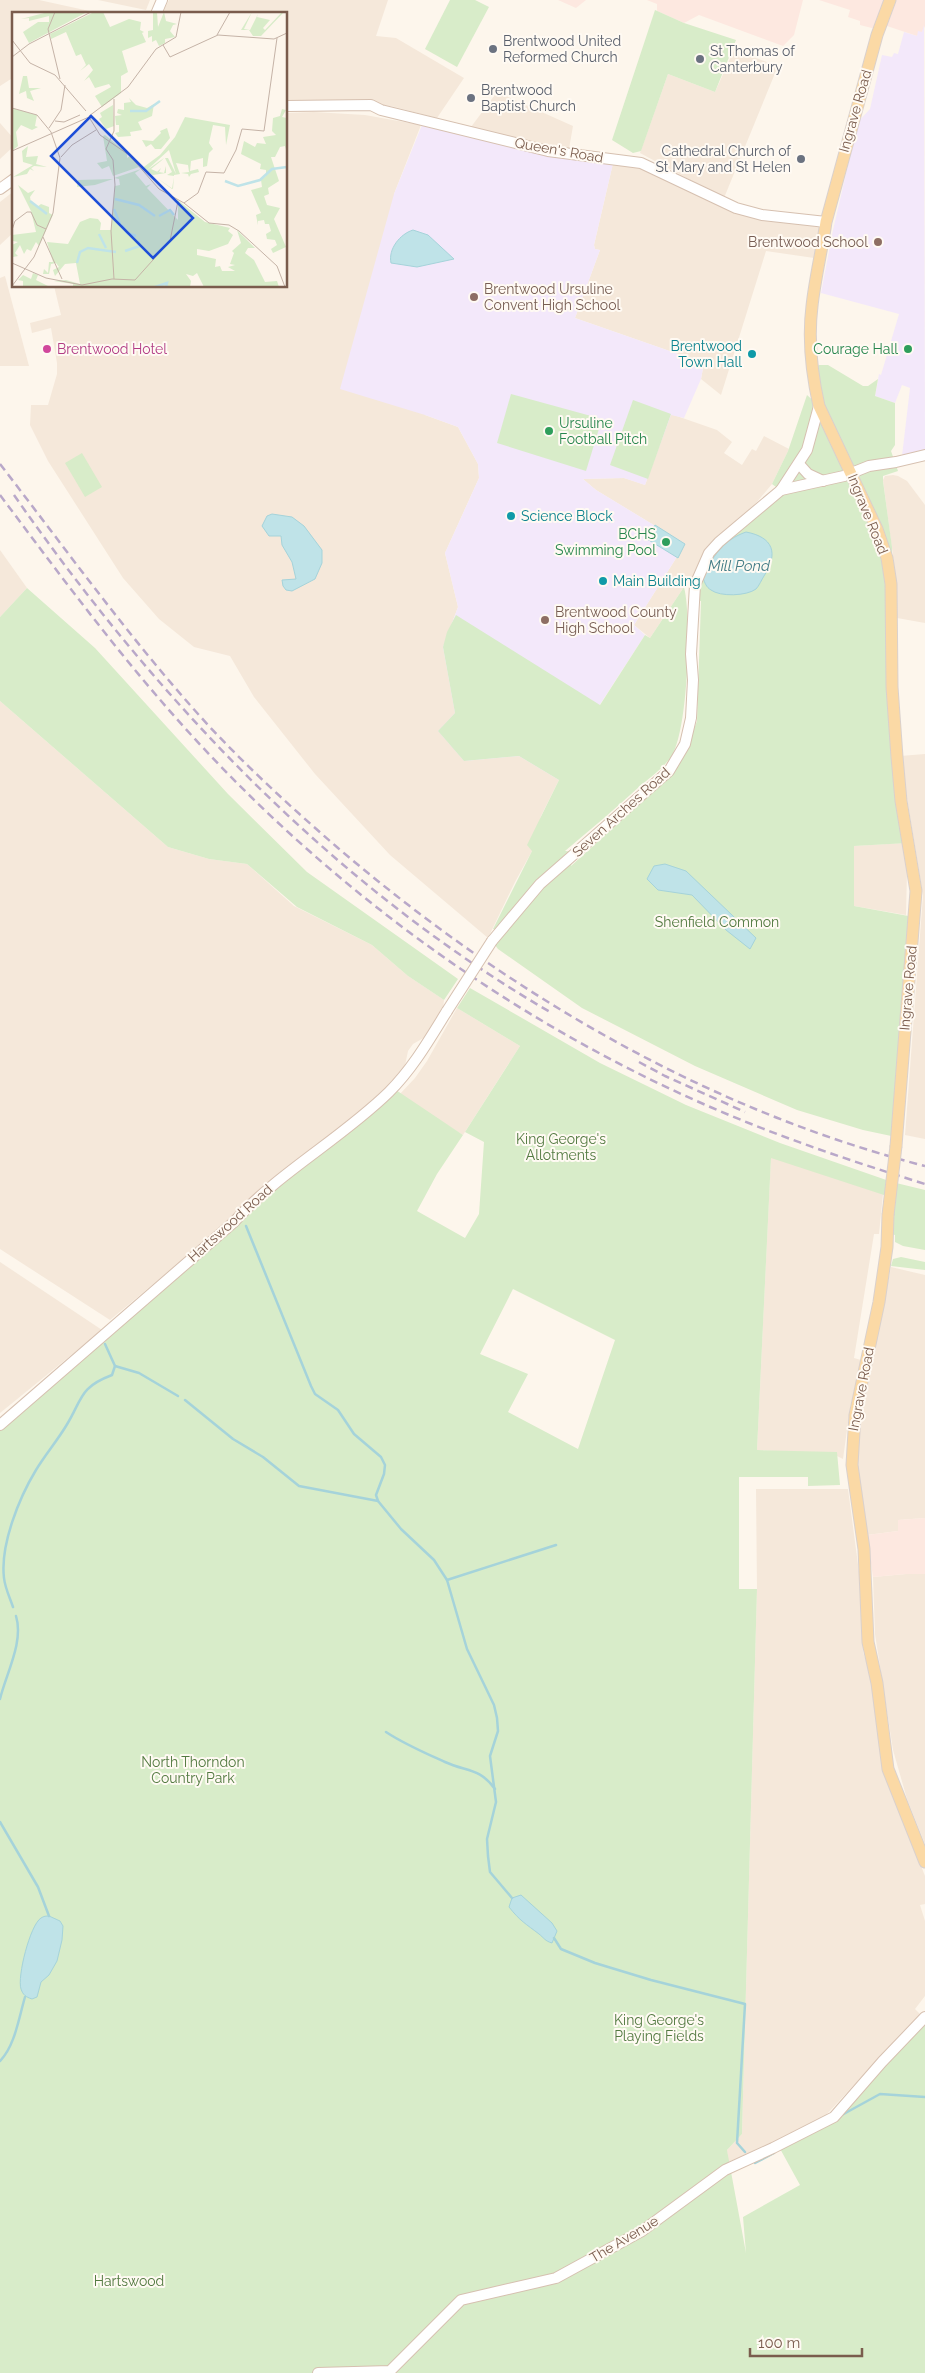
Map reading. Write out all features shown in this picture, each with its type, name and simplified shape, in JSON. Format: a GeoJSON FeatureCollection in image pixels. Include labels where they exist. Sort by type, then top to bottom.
{"type":"FeatureCollection","features":[{"type":"Feature","properties":{"kind":"main road","name":"Ingrave Road"},"geometry":{"type":"LineString","coordinates":[[877,35],[883,0]]}},
{"type":"Feature","properties":{"kind":"main road","name":"Ingrave Road"},"geometry":{"type":"LineString","coordinates":[[890,0],[877,35],[826,222],[824,246],[812,309],[812,354],[814,386],[819,406],[877,529],[886,558],[891,584],[892,687],[901,801],[916,891],[896,1146],[888,1215],[887,1247],[879,1302],[854,1415],[852,1465],[864,1549],[868,1642],[877,1682],[888,1770],[925,1862]]}},
{"type":"Feature","properties":{"kind":"street"},"geometry":{"type":"LineString","coordinates":[[157,12],[162,0]]}},
{"type":"Feature","properties":{"kind":"street","name":"Queen's Road"},"geometry":{"type":"LineString","coordinates":[[288,106],[371,105],[382,110],[548,151],[641,164],[736,208],[762,215],[826,222]]}},
{"type":"Feature","properties":{"kind":"street"},"geometry":{"type":"LineString","coordinates":[[0,189],[12,180]]}},
{"type":"Feature","properties":{"kind":"street","name":"Seven Arches Road"},"geometry":{"type":"LineString","coordinates":[[446,1011],[492,941],[540,884],[669,771],[678,758],[685,744],[691,718],[693,680],[691,654],[697,576],[709,553],[719,542],[781,490],[807,450],[819,406]]}},
{"type":"Feature","properties":{"kind":"street","name":"Seven Arches Road"},"geometry":{"type":"LineString","coordinates":[[781,490],[844,476],[869,466],[925,455]]}},
{"type":"Feature","properties":{"kind":"street"},"geometry":{"type":"LineString","coordinates":[[799,464],[808,474],[823,481]]}},
{"type":"Feature","properties":{"kind":"street","name":"Hartswood Road"},"geometry":{"type":"LineString","coordinates":[[0,1425],[207,1245],[256,1198],[388,1093],[407,1073],[446,1011]]}},
{"type":"Feature","properties":{"kind":"street","name":"The Avenue"},"geometry":{"type":"LineString","coordinates":[[318,2373],[390,2371],[461,2300],[556,2278],[642,2231],[724,2170],[774,2148],[834,2117],[882,2062],[925,2018]]}},
{"type":"Feature","properties":{"kind":"shaded area"},"geometry":{"type":"Polygon","coordinates":[[[0,0],[39,0],[94,12],[12,12],[12,78],[0,86],[0,0]]]}},
{"type":"Feature","properties":{"kind":"shaded area"},"geometry":{"type":"Polygon","coordinates":[[[98,0],[150,0],[146,10],[98,0]]]}},
{"type":"Feature","properties":{"kind":"shaded area"},"geometry":{"type":"Polygon","coordinates":[[[169,0],[388,0],[376,36],[396,38],[464,78],[437,118],[391,106],[342,102],[288,101],[288,12],[163,12],[169,0]]]}},
{"type":"Feature","properties":{"kind":"shaded area"},"geometry":{"type":"Polygon","coordinates":[[[558,0],[586,0],[576,8],[558,0]]]}},
{"type":"Feature","properties":{"kind":"shaded area"},"geometry":{"type":"Polygon","coordinates":[[[647,0],[803,0],[794,35],[783,46],[699,15],[684,23],[657,11],[657,4],[647,0]]]}},
{"type":"Feature","properties":{"kind":"shaded area"},"geometry":{"type":"Polygon","coordinates":[[[819,0],[925,0],[925,26],[917,36],[887,26],[872,28],[860,25],[860,21],[848,17],[850,10],[819,0]]]}},
{"type":"Feature","properties":{"kind":"shaded area","name":"Brentwood School"},"geometry":{"type":"Polygon","coordinates":[[[924,25],[925,453],[902,456],[910,388],[902,385],[895,403],[875,396],[879,374],[881,375],[899,314],[821,293],[833,230],[858,122],[870,109],[882,55],[892,57],[894,53],[898,54],[904,32],[917,36],[918,31],[922,32],[924,25]]]}},
{"type":"Feature","properties":{"kind":"shaded area"},"geometry":{"type":"Polygon","coordinates":[[[734,50],[778,66],[724,198],[640,153],[668,74],[715,92],[734,50]]]}},
{"type":"Feature","properties":{"kind":"shaded area"},"geometry":{"type":"Polygon","coordinates":[[[497,92],[573,126],[569,149],[471,127],[497,92]]]}},
{"type":"Feature","properties":{"kind":"shaded area"},"geometry":{"type":"Polygon","coordinates":[[[314,112],[365,115],[421,125],[394,194],[425,415],[458,427],[478,464],[479,478],[445,553],[458,607],[443,647],[464,761],[519,756],[559,780],[541,816],[532,851],[488,938],[390,855],[315,774],[254,697],[230,656],[194,647],[159,619],[123,578],[48,461],[30,425],[31,405],[48,405],[57,374],[57,363],[51,328],[32,333],[30,323],[61,315],[54,288],[288,288],[288,113],[314,112]]]}},
{"type":"Feature","properties":{"kind":"shaded area","name":"Brentwood Ursuline Convent High School"},"geometry":{"type":"Polygon","coordinates":[[[424,120],[481,134],[614,159],[594,245],[595,249],[600,250],[575,318],[704,363],[701,379],[684,418],[671,415],[645,485],[624,478],[583,479],[596,490],[685,544],[634,625],[645,635],[584,729],[559,780],[519,756],[464,761],[438,731],[455,713],[443,647],[458,607],[445,553],[479,478],[478,464],[458,427],[340,389],[394,194],[424,120]]]}},
{"type":"Feature","properties":{"kind":"shaded area"},"geometry":{"type":"Polygon","coordinates":[[[0,123],[12,137],[12,148],[0,159],[0,123]]]}},
{"type":"Feature","properties":{"kind":"shaded area"},"geometry":{"type":"Polygon","coordinates":[[[614,159],[641,163],[723,204],[826,222],[821,259],[766,251],[721,395],[701,379],[704,363],[575,318],[600,250],[595,249],[594,245],[614,159]]]}},
{"type":"Feature","properties":{"kind":"shaded area"},"geometry":{"type":"Polygon","coordinates":[[[12,193],[12,234],[0,245],[0,202],[12,193]]]}},
{"type":"Feature","properties":{"kind":"shaded area"},"geometry":{"type":"Polygon","coordinates":[[[5,276],[29,366],[0,366],[0,278],[5,276]]]}},
{"type":"Feature","properties":{"kind":"shaded area"},"geometry":{"type":"Polygon","coordinates":[[[671,414],[717,430],[732,442],[724,453],[742,465],[752,449],[756,451],[764,436],[789,449],[772,484],[746,515],[708,548],[691,581],[688,581],[650,638],[634,625],[685,544],[596,490],[583,479],[624,478],[645,485],[671,414]]]}},
{"type":"Feature","properties":{"kind":"shaded area"},"geometry":{"type":"Polygon","coordinates":[[[893,475],[907,481],[925,505],[925,623],[897,618],[896,579],[883,480],[885,476],[893,475]]]}},
{"type":"Feature","properties":{"kind":"shaded area"},"geometry":{"type":"Polygon","coordinates":[[[0,550],[27,588],[0,617],[0,550]]]}},
{"type":"Feature","properties":{"kind":"shaded area"},"geometry":{"type":"Polygon","coordinates":[[[0,701],[168,847],[209,859],[247,864],[294,906],[372,945],[408,976],[444,1000],[443,1009],[427,1036],[413,1044],[408,1051],[404,1070],[369,1105],[110,1320],[0,1249],[0,701]]]}},
{"type":"Feature","properties":{"kind":"shaded area"},"geometry":{"type":"Polygon","coordinates":[[[925,754],[925,1139],[905,1135],[923,895],[900,756],[925,754]]]}},
{"type":"Feature","properties":{"kind":"shaded area"},"geometry":{"type":"Polygon","coordinates":[[[905,843],[907,871],[906,915],[854,906],[854,846],[905,843]]]}},
{"type":"Feature","properties":{"kind":"shaded area"},"geometry":{"type":"Polygon","coordinates":[[[457,1008],[520,1046],[463,1135],[399,1095],[415,1078],[427,1061],[457,1008]]]}},
{"type":"Feature","properties":{"kind":"shaded area"},"geometry":{"type":"Polygon","coordinates":[[[771,1157],[883,1194],[879,1234],[874,1234],[854,1358],[861,1360],[850,1408],[843,1459],[835,1455],[757,1450],[771,1157]]]}},
{"type":"Feature","properties":{"kind":"shaded area"},"geometry":{"type":"Polygon","coordinates":[[[0,1262],[102,1330],[0,1413],[0,1262]]]}},
{"type":"Feature","properties":{"kind":"shaded area"},"geometry":{"type":"Polygon","coordinates":[[[891,1267],[925,1275],[925,1518],[898,1520],[898,1531],[867,1535],[858,1477],[858,1436],[891,1267]]]}},
{"type":"Feature","properties":{"kind":"shaded area"},"geometry":{"type":"Polygon","coordinates":[[[756,1489],[848,1489],[859,1572],[863,1652],[873,1682],[885,1774],[925,1876],[925,1904],[920,1905],[925,1921],[925,1996],[915,2009],[920,2014],[826,2115],[786,2138],[728,2162],[727,2150],[742,2134],[757,1589],[756,1489]]]}},
{"type":"Feature","properties":{"kind":"shaded area"},"geometry":{"type":"Polygon","coordinates":[[[925,1518],[925,1574],[873,1577],[867,1535],[898,1531],[898,1520],[925,1518]]]}},
{"type":"Feature","properties":{"kind":"shaded area"},"geometry":{"type":"Polygon","coordinates":[[[925,1574],[925,1844],[907,1799],[893,1750],[875,1634],[873,1577],[925,1574]]]}},
{"type":"Feature","properties":{"kind":"green space"},"geometry":{"type":"Polygon","coordinates":[[[450,0],[475,0],[489,7],[457,67],[425,49],[450,0]]]}},
{"type":"Feature","properties":{"kind":"green space"},"geometry":{"type":"Polygon","coordinates":[[[655,10],[684,23],[736,40],[715,92],[668,74],[641,151],[633,153],[612,140],[655,10]]]}},
{"type":"Feature","properties":{"kind":"green space","name":"Shenfield Common"},"geometry":{"type":"Polygon","coordinates":[[[819,365],[828,365],[863,386],[868,386],[878,379],[875,396],[895,403],[895,445],[891,451],[898,471],[883,476],[883,481],[892,547],[892,584],[889,573],[908,843],[854,846],[854,906],[914,917],[896,1137],[863,1130],[797,1110],[695,1066],[582,1008],[498,949],[492,941],[500,930],[493,929],[532,851],[527,845],[559,780],[519,756],[464,761],[438,731],[455,713],[443,647],[447,632],[456,615],[600,705],[645,635],[650,638],[684,587],[688,623],[687,674],[685,700],[677,744],[671,757],[661,769],[565,851],[575,852],[571,866],[674,772],[684,756],[697,721],[701,601],[694,600],[704,563],[785,484],[776,487],[772,484],[788,451],[807,395],[818,405],[813,369],[819,365]]]}},
{"type":"Feature","properties":{"kind":"green space","name":"Ursuline Football Pitch"},"geometry":{"type":"Polygon","coordinates":[[[511,394],[602,419],[586,471],[497,443],[511,394]]]}},
{"type":"Feature","properties":{"kind":"green space"},"geometry":{"type":"Polygon","coordinates":[[[633,400],[671,414],[648,479],[610,465],[633,400]]]}},
{"type":"Feature","properties":{"kind":"green space"},"geometry":{"type":"Polygon","coordinates":[[[82,453],[102,487],[85,497],[65,463],[82,453]]]}},
{"type":"Feature","properties":{"kind":"green space"},"geometry":{"type":"Polygon","coordinates":[[[27,588],[95,648],[228,794],[307,872],[458,979],[444,1000],[408,976],[372,945],[297,907],[247,864],[209,859],[168,847],[0,701],[0,617],[27,588]]]}},
{"type":"Feature","properties":{"kind":"green space"},"geometry":{"type":"Polygon","coordinates":[[[470,988],[600,1063],[686,1105],[780,1143],[892,1182],[925,1190],[925,1250],[903,1246],[895,1242],[895,1235],[885,1232],[890,1197],[771,1158],[757,1450],[837,1452],[840,1485],[808,1486],[808,1477],[739,1477],[739,1589],[757,1589],[742,2134],[727,2150],[746,2253],[743,2217],[800,2185],[778,2145],[840,2110],[925,2018],[925,2373],[0,2373],[0,1423],[393,1088],[463,1135],[437,1174],[417,1211],[465,1238],[479,1214],[484,1142],[465,1132],[520,1046],[457,1008],[470,988]],[[513,1289],[480,1354],[528,1374],[508,1412],[578,1449],[615,1340],[513,1289]]]}},
{"type":"Feature","properties":{"kind":"green space"},"geometry":{"type":"Polygon","coordinates":[[[901,1257],[925,1262],[925,1270],[891,1266],[893,1259],[901,1257]]]}},
{"type":"Feature","properties":{"kind":"water"},"geometry":{"type":"Polygon","coordinates":[[[413,230],[428,235],[454,259],[417,267],[391,263],[393,247],[404,235],[413,230]]]}},
{"type":"Feature","properties":{"kind":"water"},"geometry":{"type":"Polygon","coordinates":[[[272,514],[292,517],[304,526],[322,550],[322,563],[315,579],[292,591],[286,590],[283,586],[282,580],[296,579],[292,562],[282,545],[281,536],[269,536],[262,526],[267,516],[272,514]]]}},
{"type":"Feature","properties":{"kind":"water","name":"BCHS Swimming Pool"},"geometry":{"type":"Polygon","coordinates":[[[655,525],[685,544],[678,558],[647,539],[655,525]]]}},
{"type":"Feature","properties":{"kind":"water","name":"Mill Pond"},"geometry":{"type":"Polygon","coordinates":[[[746,532],[755,534],[768,542],[772,553],[769,568],[756,589],[752,591],[727,595],[711,590],[703,578],[714,556],[731,540],[746,532]]]}},
{"type":"Feature","properties":{"kind":"water"},"geometry":{"type":"Polygon","coordinates":[[[665,864],[686,871],[756,938],[750,949],[726,930],[692,895],[658,890],[647,879],[654,866],[665,864]]]}},
{"type":"Feature","properties":{"kind":"water"},"geometry":{"type":"Polygon","coordinates":[[[521,1895],[552,1923],[557,1931],[552,1943],[523,1922],[509,1907],[512,1898],[521,1895]]]}},
{"type":"Feature","properties":{"kind":"water"},"geometry":{"type":"Polygon","coordinates":[[[49,1916],[60,1921],[63,1926],[62,1940],[57,1961],[49,1975],[41,1982],[37,1997],[32,1999],[25,1996],[21,1989],[23,1963],[33,1930],[42,1917],[49,1916]]]}},
{"type":"Feature","properties":{"kind":"waterway"},"geometry":{"type":"LineString","coordinates":[[246,1226],[315,1394],[338,1410],[354,1434],[381,1457],[385,1465],[384,1474],[376,1495],[378,1501],[401,1529],[434,1560],[447,1580],[467,1649],[494,1705],[497,1718],[498,1731],[490,1756],[496,1802],[487,1839],[488,1856],[490,1872],[512,1898]]}},
{"type":"Feature","properties":{"kind":"waterway"},"geometry":{"type":"LineString","coordinates":[[13,1607],[6,1589],[4,1565],[5,1551],[12,1522],[30,1481],[66,1426],[83,1395],[93,1385],[112,1375],[115,1366],[105,1344]]}},
{"type":"Feature","properties":{"kind":"waterway"},"geometry":{"type":"LineString","coordinates":[[115,1366],[139,1373],[178,1396]]}},
{"type":"Feature","properties":{"kind":"waterway"},"geometry":{"type":"LineString","coordinates":[[185,1400],[233,1439],[263,1457],[299,1486],[378,1501]]}},
{"type":"Feature","properties":{"kind":"waterway"},"geometry":{"type":"LineString","coordinates":[[447,1580],[556,1545]]}},
{"type":"Feature","properties":{"kind":"waterway"},"geometry":{"type":"LineString","coordinates":[[0,1699],[16,1647],[18,1636],[16,1616]]}},
{"type":"Feature","properties":{"kind":"waterway"},"geometry":{"type":"LineString","coordinates":[[386,1732],[430,1755],[473,1771],[484,1777],[495,1789]]}},
{"type":"Feature","properties":{"kind":"waterway"},"geometry":{"type":"LineString","coordinates":[[0,1822],[38,1887],[49,1916]]}},
{"type":"Feature","properties":{"kind":"waterway"},"geometry":{"type":"LineString","coordinates":[[554,1938],[561,1949],[595,1963],[651,1980],[745,2004],[737,2143],[745,2152]]}},
{"type":"Feature","properties":{"kind":"waterway"},"geometry":{"type":"LineString","coordinates":[[0,2061],[13,2039],[25,1997]]}},
{"type":"Feature","properties":{"kind":"waterway"},"geometry":{"type":"LineString","coordinates":[[840,2116],[880,2094],[925,2097]]}},
{"type":"Feature","properties":{"kind":"waterway"},"geometry":{"type":"LineString","coordinates":[[755,2163],[774,2153]]}},
{"type":"Feature","properties":{"kind":"railway"},"geometry":{"type":"LineString","coordinates":[[0,464],[127,630],[208,725],[304,819],[403,901],[471,951],[541,998],[614,1040],[688,1079],[765,1113],[844,1142],[925,1166]]}},
{"type":"Feature","properties":{"kind":"railway"},"geometry":{"type":"LineString","coordinates":[[0,495],[130,664],[176,718],[232,778],[292,836],[355,890],[421,941],[489,988],[560,1031],[633,1071],[761,1128],[925,1184]]}},
{"type":"Feature","properties":{"kind":"railway"},"geometry":{"type":"LineString","coordinates":[[14,495],[69,571],[127,644],[189,715],[254,783],[322,847],[394,906],[470,962],[550,1012]]}},
{"type":"Feature","properties":{"kind":"railway"},"geometry":{"type":"LineString","coordinates":[[639,1062],[665,1076],[745,1112]]}},
{"type":"Feature","properties":{"kind":"place","name":"Brentwood United Reformed Church"},"geometry":{"type":"Point","coordinates":[493,49]}},
{"type":"Feature","properties":{"kind":"place","name":"St Thomas of Canterbury"},"geometry":{"type":"Point","coordinates":[700,59]}},
{"type":"Feature","properties":{"kind":"place","name":"Brentwood Baptist Church"},"geometry":{"type":"Point","coordinates":[471,98]}},
{"type":"Feature","properties":{"kind":"place","name":"Cathedral Church of St Mary and St Helen"},"geometry":{"type":"Point","coordinates":[801,159]}},
{"type":"Feature","properties":{"kind":"place","name":"Brentwood School"},"geometry":{"type":"Point","coordinates":[878,242]}},
{"type":"Feature","properties":{"kind":"place","name":"Brentwood Ursuline Convent High School"},"geometry":{"type":"Point","coordinates":[474,297]}},
{"type":"Feature","properties":{"kind":"place","name":"Brentwood Hotel"},"geometry":{"type":"Point","coordinates":[47,349]}},
{"type":"Feature","properties":{"kind":"place","name":"Courage Hall"},"geometry":{"type":"Point","coordinates":[908,349]}},
{"type":"Feature","properties":{"kind":"place","name":"Brentwood Town Hall"},"geometry":{"type":"Point","coordinates":[752,354]}},
{"type":"Feature","properties":{"kind":"place","name":"Ursuline Football Pitch"},"geometry":{"type":"Point","coordinates":[549,431]}},
{"type":"Feature","properties":{"kind":"place","name":"Science Block"},"geometry":{"type":"Point","coordinates":[511,516]}},
{"type":"Feature","properties":{"kind":"place","name":"BCHS Swimming Pool"},"geometry":{"type":"Point","coordinates":[666,542]}},
{"type":"Feature","properties":{"kind":"place","name":"Main Building"},"geometry":{"type":"Point","coordinates":[603,581]}},
{"type":"Feature","properties":{"kind":"place","name":"Brentwood County High School"},"geometry":{"type":"Point","coordinates":[545,620]}},
{"type":"Feature","properties":{"kind":"park label","name":"King George's Allotments"},"geometry":{"type":"Point","coordinates":[561,1148]}},
{"type":"Feature","properties":{"kind":"park label","name":"North Thorndon Country Park"},"geometry":{"type":"Point","coordinates":[193,1770]}},
{"type":"Feature","properties":{"kind":"park label","name":"King George's Playing Fields"},"geometry":{"type":"Point","coordinates":[659,2028]}},
{"type":"Feature","properties":{"kind":"park label","name":"Hartswood"},"geometry":{"type":"Point","coordinates":[129,2281]}}]}
